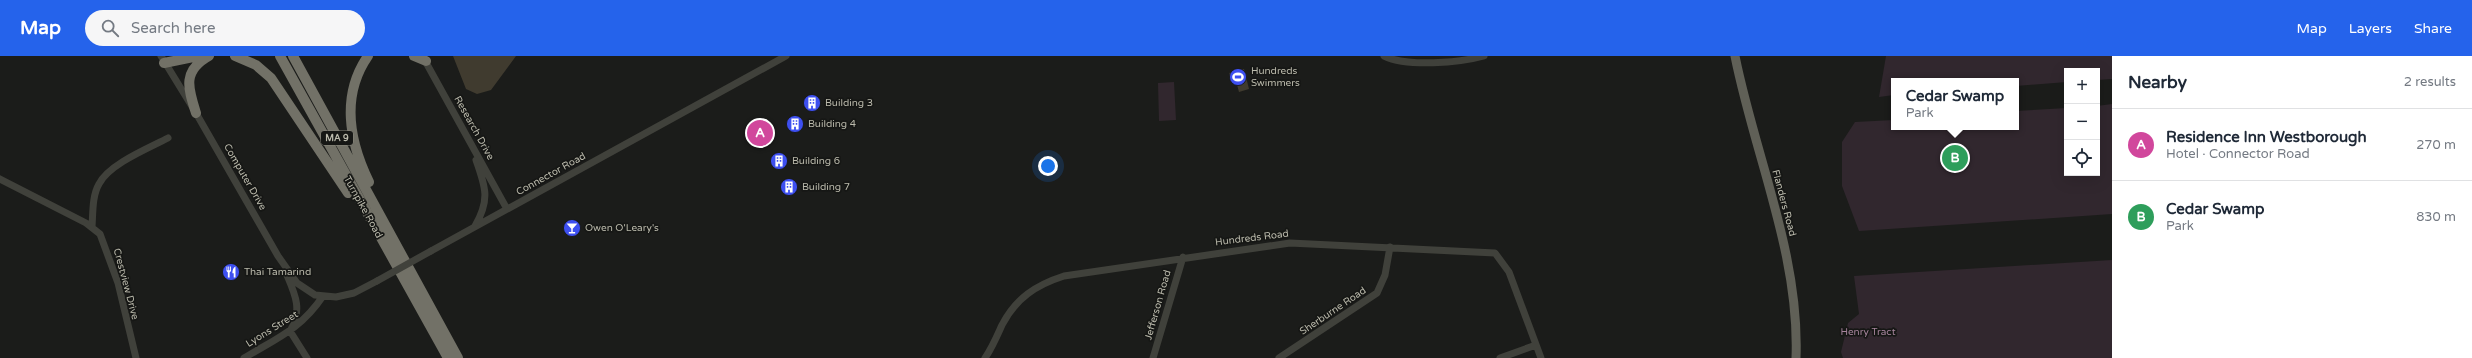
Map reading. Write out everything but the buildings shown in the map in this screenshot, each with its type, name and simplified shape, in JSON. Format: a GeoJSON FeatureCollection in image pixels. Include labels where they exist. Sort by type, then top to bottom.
{"type":"FeatureCollection","features":[{"type":"Feature","properties":{"kind":"highway"},"geometry":{"type":"LineString","coordinates":[[165,58],[198,56]]}},
{"type":"Feature","properties":{"kind":"highway"},"geometry":{"type":"LineString","coordinates":[[196,113],[189,90],[190,74],[200,61],[209,56]]}},
{"type":"Feature","properties":{"kind":"highway"},"geometry":{"type":"LineString","coordinates":[[235,56],[256,65],[271,78],[348,193],[362,206]]}},
{"type":"Feature","properties":{"kind":"highway","name":"Turnpike Road"},"geometry":{"type":"LineString","coordinates":[[280,56],[362,206],[448,358]]}},
{"type":"Feature","properties":{"kind":"highway","name":"Turnpike Road"},"geometry":{"type":"LineString","coordinates":[[293,56],[458,358]]}},
{"type":"Feature","properties":{"kind":"highway"},"geometry":{"type":"LineString","coordinates":[[368,56],[361,67],[353,87],[350,116],[358,156],[378,200],[382,219]]}},
{"type":"Feature","properties":{"kind":"highway"},"geometry":{"type":"LineString","coordinates":[[414,56],[424,58]]}},
{"type":"Feature","properties":{"kind":"main road","name":"Flanders Road"},"geometry":{"type":"LineString","coordinates":[[1735,56],[1788,262],[1795,316],[1796,358]]}},
{"type":"Feature","properties":{"kind":"street","name":"Connector Road"},"geometry":{"type":"LineString","coordinates":[[323,296],[345,296],[377,281],[786,56]]}},
{"type":"Feature","properties":{"kind":"street"},"geometry":{"type":"LineString","coordinates":[[1384,56],[1409,62],[1428,62],[1484,56]]}},
{"type":"Feature","properties":{"kind":"street","name":"Computer Drive"},"geometry":{"type":"LineString","coordinates":[[165,58],[278,256],[297,283],[308,292],[323,296]]}},
{"type":"Feature","properties":{"kind":"street","name":"Research Drive"},"geometry":{"type":"LineString","coordinates":[[424,58],[508,209]]}},
{"type":"Feature","properties":{"kind":"street"},"geometry":{"type":"LineString","coordinates":[[92,227],[95,196],[103,178],[125,161],[168,138]]}},
{"type":"Feature","properties":{"kind":"street"},"geometry":{"type":"LineString","coordinates":[[470,143],[486,188],[486,203],[475,227]]}},
{"type":"Feature","properties":{"kind":"street","name":"Crestview Drive"},"geometry":{"type":"LineString","coordinates":[[1,182],[92,227],[100,234],[108,252],[136,358]]}},
{"type":"Feature","properties":{"kind":"street","name":"Hundreds Road"},"geometry":{"type":"LineString","coordinates":[[985,358],[1010,310],[1020,298],[1048,281],[1064,276],[1183,257],[1290,243],[1495,253],[1509,272],[1541,358]]}},
{"type":"Feature","properties":{"kind":"street","name":"Sherburne Road"},"geometry":{"type":"LineString","coordinates":[[1279,358],[1377,292],[1385,274],[1390,247]]}},
{"type":"Feature","properties":{"kind":"street"},"geometry":{"type":"LineString","coordinates":[[278,256],[298,301],[298,313],[290,331],[307,358]]}},
{"type":"Feature","properties":{"kind":"street","name":"Jefferson Road"},"geometry":{"type":"LineString","coordinates":[[1153,358],[1183,257]]}},
{"type":"Feature","properties":{"kind":"street","name":"Lyons Street"},"geometry":{"type":"LineString","coordinates":[[244,358],[290,331],[308,318],[323,296]]}},
{"type":"Feature","properties":{"kind":"street"},"geometry":{"type":"LineString","coordinates":[[1500,358],[1536,345]]}},
{"type":"Feature","properties":{"kind":"green space"},"geometry":{"type":"Polygon","coordinates":[[[1886,56],[2112,56],[2112,79],[2100,80],[2100,68],[2064,68],[2064,82],[2019,86],[2019,78],[1891,78],[1891,95],[1879,97],[1886,56]]]}},
{"type":"Feature","properties":{"kind":"green space"},"geometry":{"type":"Polygon","coordinates":[[[1174,82],[1176,120],[1159,121],[1158,83],[1174,82]]]}},
{"type":"Feature","properties":{"kind":"green space"},"geometry":{"type":"Polygon","coordinates":[[[2112,104],[2112,214],[1859,231],[1842,186],[1842,142],[1855,122],[1891,120],[1891,130],[2019,130],[2019,111],[2064,108],[2064,176],[2100,176],[2100,106],[2112,104]]]}},
{"type":"Feature","properties":{"kind":"green space","name":"Henry Tract"},"geometry":{"type":"Polygon","coordinates":[[[2112,260],[2112,358],[1843,358],[1841,352],[1848,323],[1859,314],[1854,276],[2112,260]]]}},
{"type":"Feature","properties":{"kind":"shaded area"},"geometry":{"type":"Polygon","coordinates":[[[453,56],[516,56],[491,90],[477,94],[466,89],[453,56]]]}},
{"type":"Feature","properties":{"kind":"shaded area","name":"Hundreds Swimmers"},"geometry":{"type":"Polygon","coordinates":[[[1244,69],[1249,89],[1239,92],[1236,81],[1231,82],[1229,73],[1244,69]]]}},
{"type":"Feature","properties":{"kind":"place","name":"Hundreds Swimmers"},"geometry":{"type":"Point","coordinates":[1238,77]}},
{"type":"Feature","properties":{"kind":"place","name":"Building 3"},"geometry":{"type":"Point","coordinates":[812,103]}},
{"type":"Feature","properties":{"kind":"place","name":"Building 4"},"geometry":{"type":"Point","coordinates":[795,124]}},
{"type":"Feature","properties":{"kind":"place","name":"Residence Inn Westborough"},"geometry":{"type":"Point","coordinates":[760,133]}},
{"type":"Feature","properties":{"kind":"place","name":"Cedar Swamp"},"geometry":{"type":"Point","coordinates":[1955,158]}},
{"type":"Feature","properties":{"kind":"place","name":"Building 6"},"geometry":{"type":"Point","coordinates":[779,161]}},
{"type":"Feature","properties":{"kind":"place","name":"Building 7"},"geometry":{"type":"Point","coordinates":[789,187]}},
{"type":"Feature","properties":{"kind":"place","name":"Owen O'Leary's"},"geometry":{"type":"Point","coordinates":[572,228]}},
{"type":"Feature","properties":{"kind":"place","name":"Thai Tamarind"},"geometry":{"type":"Point","coordinates":[231,272]}}]}
